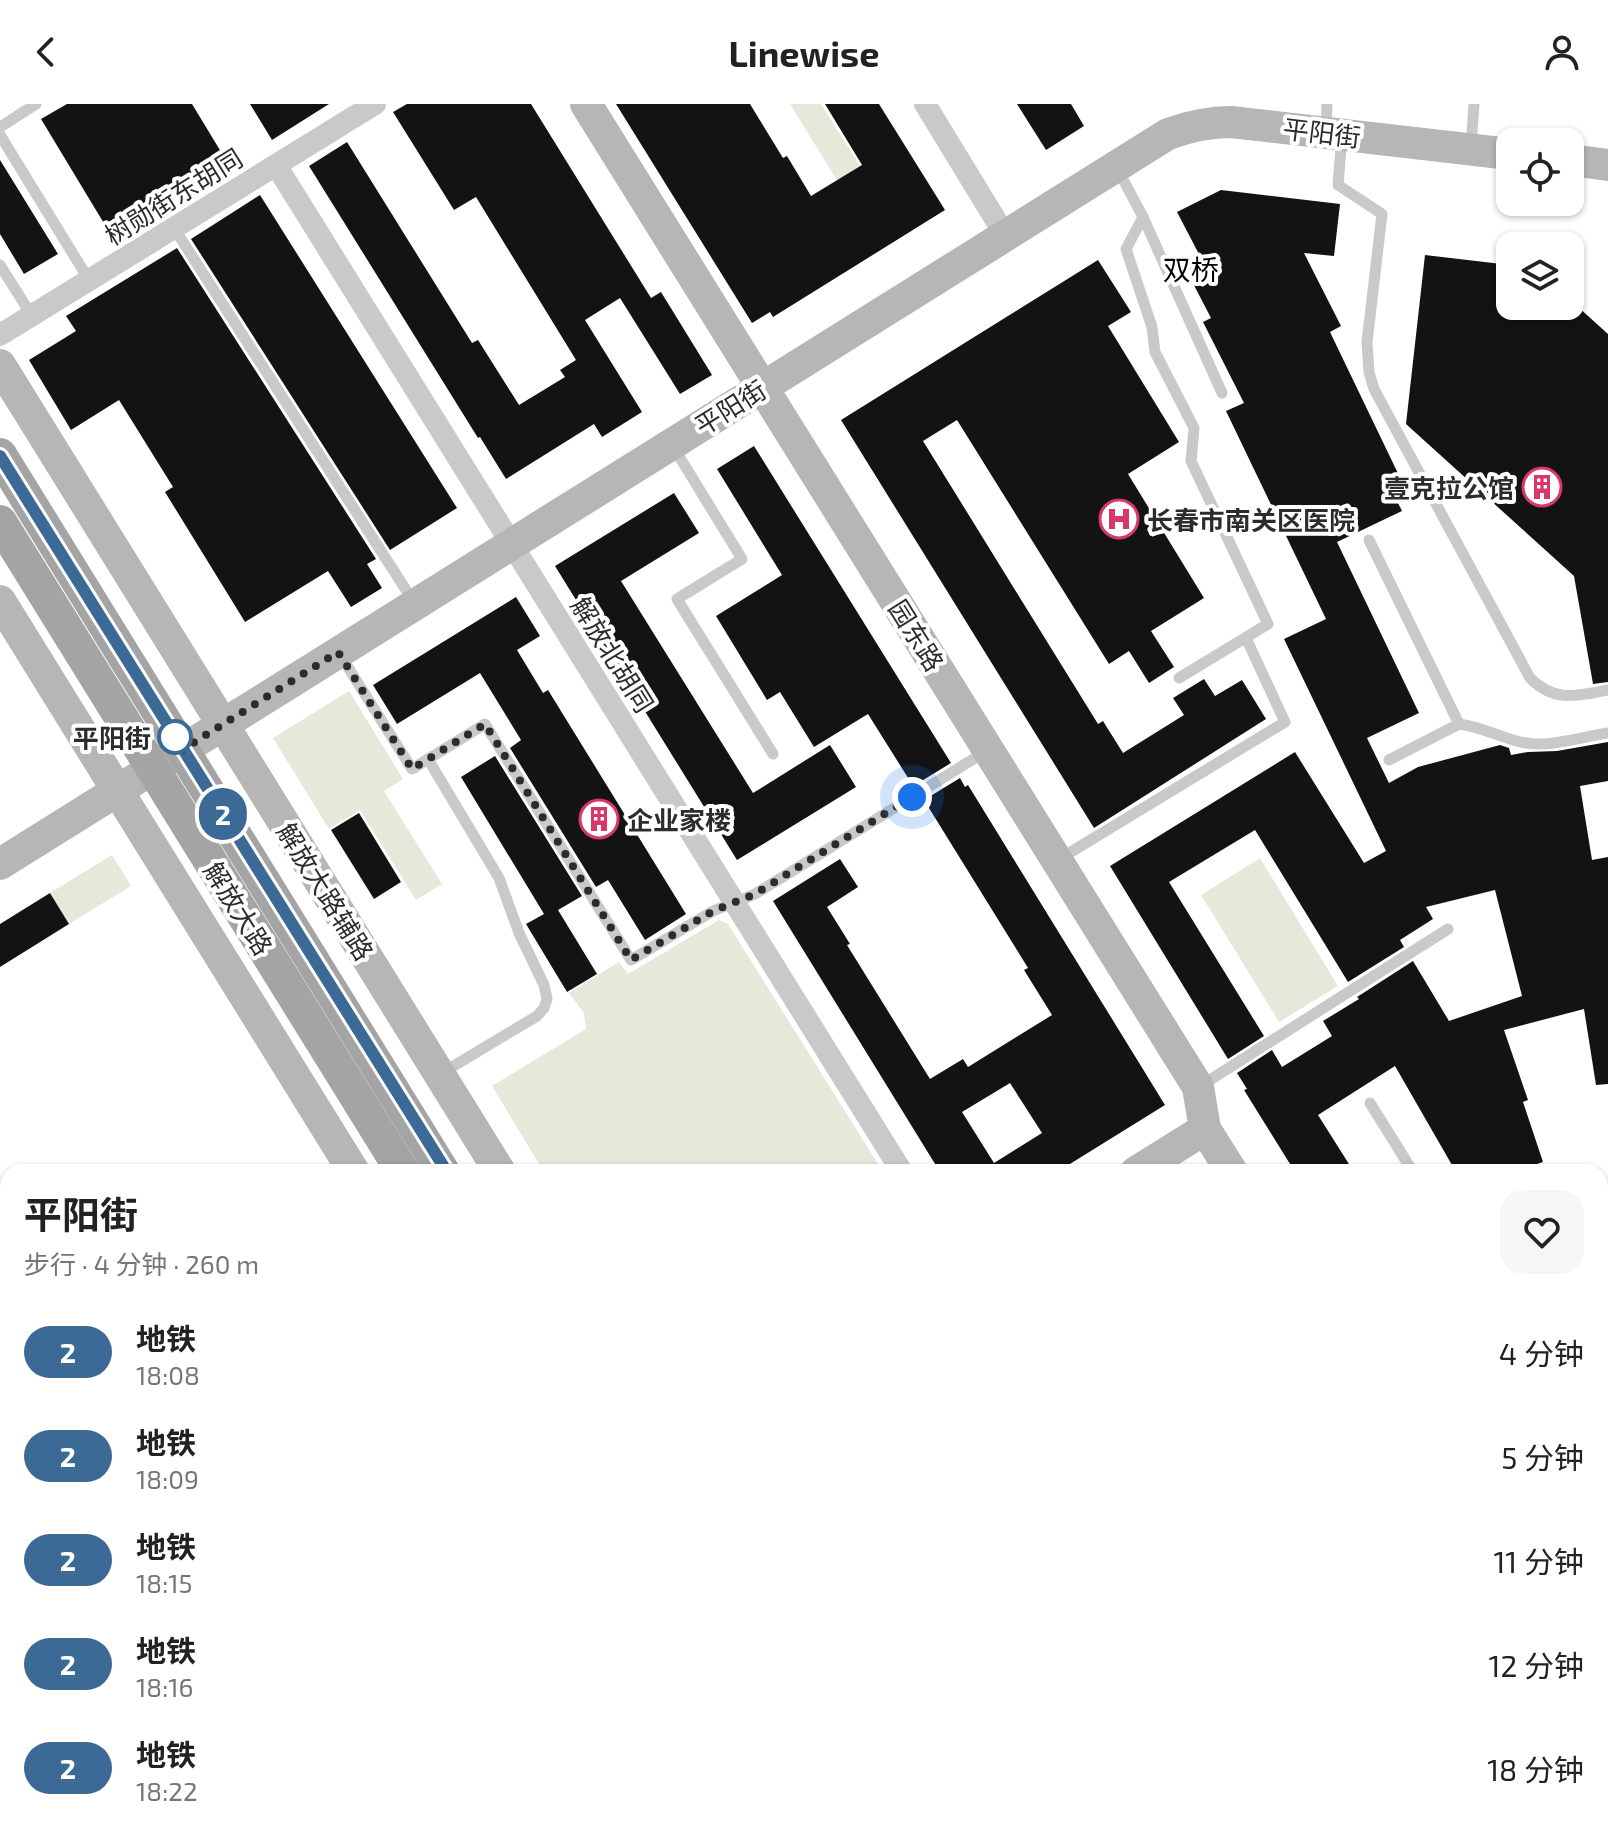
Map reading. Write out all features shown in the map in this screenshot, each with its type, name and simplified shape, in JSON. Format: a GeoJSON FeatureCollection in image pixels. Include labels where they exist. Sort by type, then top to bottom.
{"type":"FeatureCollection","features":[{"type":"Feature","properties":{"kind":"main road","name":"解放大路"},"geometry":{"type":"LineString","coordinates":[[0,455],[438,1164]]}},
{"type":"Feature","properties":{"kind":"main road","name":"解放大路"},"geometry":{"type":"LineString","coordinates":[[0,522],[398,1164]]}},
{"type":"Feature","properties":{"kind":"street","name":"树勋街东胡同"},"geometry":{"type":"LineString","coordinates":[[0,335],[375,104]]}},
{"type":"Feature","properties":{"kind":"street","name":"园东路"},"geometry":{"type":"LineString","coordinates":[[586,104],[1198,1087],[1205,1129],[1227,1164]]}},
{"type":"Feature","properties":{"kind":"street"},"geometry":{"type":"LineString","coordinates":[[925,104],[1005,235]]}},
{"type":"Feature","properties":{"kind":"street","name":"平阳街"},"geometry":{"type":"LineString","coordinates":[[0,864],[1168,134],[1191,125],[1211,122],[1332,124],[1496,152]]}},
{"type":"Feature","properties":{"kind":"street"},"geometry":{"type":"LineString","coordinates":[[1584,162],[1608,165]]}},
{"type":"Feature","properties":{"kind":"street","name":"解放北胡同"},"geometry":{"type":"LineString","coordinates":[[276,165],[897,1164]]}},
{"type":"Feature","properties":{"kind":"street","name":"解放大路辅路"},"geometry":{"type":"LineString","coordinates":[[0,365],[495,1164]]}},
{"type":"Feature","properties":{"kind":"street"},"geometry":{"type":"LineString","coordinates":[[0,601],[349,1164]]}},
{"type":"Feature","properties":{"kind":"street"},"geometry":{"type":"LineString","coordinates":[[1149,1164],[1205,1129]]}},
{"type":"Feature","properties":{"kind":"lane"},"geometry":{"type":"LineString","coordinates":[[0,127],[36,104]]}},
{"type":"Feature","properties":{"kind":"lane"},"geometry":{"type":"LineString","coordinates":[[1471,149],[1474,104]]}},
{"type":"Feature","properties":{"kind":"lane"},"geometry":{"type":"LineString","coordinates":[[1332,124],[1338,185],[1382,214],[1367,342],[1369,372],[1374,389],[1530,678],[1539,687],[1562,696],[1608,690]]}},
{"type":"Feature","properties":{"kind":"lane"},"geometry":{"type":"LineString","coordinates":[[0,135],[89,280]]}},
{"type":"Feature","properties":{"kind":"lane"},"geometry":{"type":"LineString","coordinates":[[1116,166],[1143,217],[1222,393]]}},
{"type":"Feature","properties":{"kind":"lane"},"geometry":{"type":"LineString","coordinates":[[1143,217],[1126,249],[1152,327],[1155,352],[1194,428],[1191,461],[1268,624],[1179,678]]}},
{"type":"Feature","properties":{"kind":"lane"},"geometry":{"type":"LineString","coordinates":[[174,228],[415,604]]}},
{"type":"Feature","properties":{"kind":"lane"},"geometry":{"type":"LineString","coordinates":[[0,265],[32,316]]}},
{"type":"Feature","properties":{"kind":"lane"},"geometry":{"type":"LineString","coordinates":[[671,444],[742,559],[677,599],[773,754]]}},
{"type":"Feature","properties":{"kind":"lane"},"geometry":{"type":"LineString","coordinates":[[1369,540],[1459,724]]}},
{"type":"Feature","properties":{"kind":"lane"},"geometry":{"type":"LineString","coordinates":[[1057,860],[1285,722],[1246,638]]}},
{"type":"Feature","properties":{"kind":"lane"},"geometry":{"type":"LineString","coordinates":[[338,652],[412,769],[485,724],[631,960],[713,911],[755,894],[988,750]]}},
{"type":"Feature","properties":{"kind":"lane"},"geometry":{"type":"LineString","coordinates":[[1389,760],[1459,724],[1538,745],[1608,733]]}},
{"type":"Feature","properties":{"kind":"lane"},"geometry":{"type":"LineString","coordinates":[[428,759],[499,878],[547,999],[537,1016],[440,1075]]}},
{"type":"Feature","properties":{"kind":"lane"},"geometry":{"type":"LineString","coordinates":[[1198,1087],[1448,929]]}},
{"type":"Feature","properties":{"kind":"lane"},"geometry":{"type":"LineString","coordinates":[[1370,1103],[1408,1164]]}},
{"type":"Feature","properties":{"kind":"green space"},"geometry":{"type":"Polygon","coordinates":[[[790,104],[821,104],[871,183],[848,198],[790,104]]]}},
{"type":"Feature","properties":{"kind":"green space"},"geometry":{"type":"Polygon","coordinates":[[[349,691],[403,779],[384,791],[442,884],[416,900],[360,810],[329,829],[273,738],[349,691]]]}},
{"type":"Feature","properties":{"kind":"green space"},"geometry":{"type":"Polygon","coordinates":[[[112,855],[131,886],[69,924],[50,893],[112,855]]]}},
{"type":"Feature","properties":{"kind":"green space"},"geometry":{"type":"Polygon","coordinates":[[[1260,858],[1338,986],[1279,1022],[1201,895],[1260,858]]]}},
{"type":"Feature","properties":{"kind":"green space"},"geometry":{"type":"Polygon","coordinates":[[[719,920],[728,924],[878,1164],[539,1164],[492,1086],[586,1029],[584,1013],[569,993],[619,962],[628,974],[719,920]]]}},
{"type":"Feature","properties":{"kind":"building"},"geometry":{"type":"Polygon","coordinates":[[[67,104],[192,104],[229,165],[111,235],[41,119],[67,104]]]}},
{"type":"Feature","properties":{"kind":"building"},"geometry":{"type":"Polygon","coordinates":[[[250,104],[329,104],[272,140],[250,104]]]}},
{"type":"Feature","properties":{"kind":"building"},"geometry":{"type":"Polygon","coordinates":[[[407,104],[531,104],[651,298],[661,292],[712,375],[680,394],[620,298],[585,320],[642,412],[602,437],[594,424],[506,479],[309,166],[347,142],[472,343],[478,340],[519,405],[565,377],[560,370],[576,360],[476,197],[454,210],[393,112],[407,104]]]}},
{"type":"Feature","properties":{"kind":"building"},"geometry":{"type":"Polygon","coordinates":[[[616,104],[750,104],[811,196],[862,165],[825,104],[879,104],[945,210],[773,317],[770,312],[752,323],[616,104]]]}},
{"type":"Feature","properties":{"kind":"building"},"geometry":{"type":"Polygon","coordinates":[[[1017,104],[1071,104],[1084,126],[1046,150],[1017,104]]]}},
{"type":"Feature","properties":{"kind":"building"},"geometry":{"type":"Polygon","coordinates":[[[0,160],[58,254],[24,274],[0,234],[0,160]]]}},
{"type":"Feature","properties":{"kind":"building"},"geometry":{"type":"Polygon","coordinates":[[[1221,190],[1340,204],[1334,256],[1304,253],[1341,326],[1330,332],[1405,488],[1393,493],[1402,511],[1337,542],[1419,713],[1367,738],[1389,783],[1418,767],[1500,745],[1509,748],[1511,755],[1608,742],[1608,781],[1580,786],[1592,860],[1608,857],[1608,1084],[1596,1085],[1584,1009],[1504,1030],[1528,1100],[1523,1102],[1543,1162],[1451,1164],[1395,1066],[1318,1115],[1349,1164],[1290,1164],[1244,1090],[1247,1089],[1237,1073],[1272,1050],[1282,1067],[1332,1036],[1323,1021],[1413,961],[1449,1021],[1522,996],[1495,890],[1426,907],[1433,919],[1400,940],[1404,947],[1348,982],[1255,830],[1169,882],[1264,1036],[1228,1059],[1110,866],[1295,752],[1364,863],[1386,851],[1284,639],[1326,619],[1226,411],[1244,403],[1203,322],[1211,318],[1184,266],[1201,258],[1177,212],[1221,190]]]}},
{"type":"Feature","properties":{"kind":"building"},"geometry":{"type":"Polygon","coordinates":[[[260,195],[457,508],[390,550],[191,239],[260,195]]]}},
{"type":"Feature","properties":{"kind":"building"},"geometry":{"type":"Polygon","coordinates":[[[177,248],[376,559],[367,564],[382,588],[351,607],[328,571],[245,622],[165,492],[173,487],[119,400],[71,430],[29,360],[76,331],[66,316],[177,248]]]}},
{"type":"Feature","properties":{"kind":"building","name":"壹克拉公馆"},"geometry":{"type":"Polygon","coordinates":[[[1425,255],[1496,263],[1496,320],[1584,320],[1584,312],[1608,334],[1608,682],[1593,684],[1574,576],[1406,424],[1425,255]]]}},
{"type":"Feature","properties":{"kind":"building"},"geometry":{"type":"Polygon","coordinates":[[[1098,260],[1131,312],[1108,326],[1179,442],[1128,474],[1204,598],[1151,631],[1174,667],[1149,683],[1129,651],[1109,664],[957,420],[923,441],[1098,724],[1103,721],[1123,753],[1184,715],[1173,698],[1204,679],[1215,696],[1242,680],[1266,719],[1094,828],[841,420],[1098,260]]]}},
{"type":"Feature","properties":{"kind":"building"},"geometry":{"type":"Polygon","coordinates":[[[754,446],[951,763],[915,785],[868,714],[814,747],[780,692],[767,700],[716,616],[782,575],[717,469],[754,446]]]}},
{"type":"Feature","properties":{"kind":"building"},"geometry":{"type":"Polygon","coordinates":[[[674,493],[699,533],[621,581],[753,793],[830,745],[856,787],[737,860],[555,566],[674,493]]]}},
{"type":"Feature","properties":{"kind":"building","name":"企业家楼"},"geometry":{"type":"Polygon","coordinates":[[[516,597],[540,636],[517,650],[543,693],[548,690],[686,914],[645,940],[608,880],[596,887],[510,748],[521,740],[480,673],[397,724],[373,685],[516,597]]]}},
{"type":"Feature","properties":{"kind":"building"},"geometry":{"type":"Polygon","coordinates":[[[495,756],[582,896],[558,910],[597,974],[567,992],[526,924],[544,914],[461,777],[495,756]]]}},
{"type":"Feature","properties":{"kind":"building"},"geometry":{"type":"Polygon","coordinates":[[[960,778],[965,787],[968,785],[1165,1105],[1070,1164],[935,1164],[773,901],[840,859],[858,887],[827,907],[930,1079],[963,1059],[968,1067],[1052,1015],[1024,970],[1028,968],[924,800],[960,778]],[[1010,1083],[962,1112],[994,1163],[1042,1133],[1010,1083]]]}},
{"type":"Feature","properties":{"kind":"building"},"geometry":{"type":"Polygon","coordinates":[[[359,813],[401,882],[374,899],[331,830],[359,813]]]}},
{"type":"Feature","properties":{"kind":"building"},"geometry":{"type":"Polygon","coordinates":[[[50,893],[69,924],[0,967],[0,924],[50,893]]]}},
{"type":"Feature","properties":{"kind":"metro line","name":"2"},"geometry":{"type":"LineString","coordinates":[[0,456],[442,1164]]}},
{"type":"Feature","properties":{"kind":"place","name":"壹克拉公馆"},"geometry":{"type":"Point","coordinates":[1542,487]}},
{"type":"Feature","properties":{"kind":"place","name":"长春市南关区医院"},"geometry":{"type":"Point","coordinates":[1119,519]}},
{"type":"Feature","properties":{"kind":"place","name":"平阳街"},"geometry":{"type":"Point","coordinates":[175,737]}},
{"type":"Feature","properties":{"kind":"place","name":"企业家楼"},"geometry":{"type":"Point","coordinates":[599,819]}},
{"type":"Feature","properties":{"kind":"district","name":"双桥"},"geometry":{"type":"Point","coordinates":[1191,269]}},
{"type":"Feature","properties":{"kind":"route"},"geometry":{"type":"LineString","coordinates":[[175,737],[182,750],[338,652],[412,769],[485,724],[631,960],[713,911],[755,894],[912,797]]}}]}
